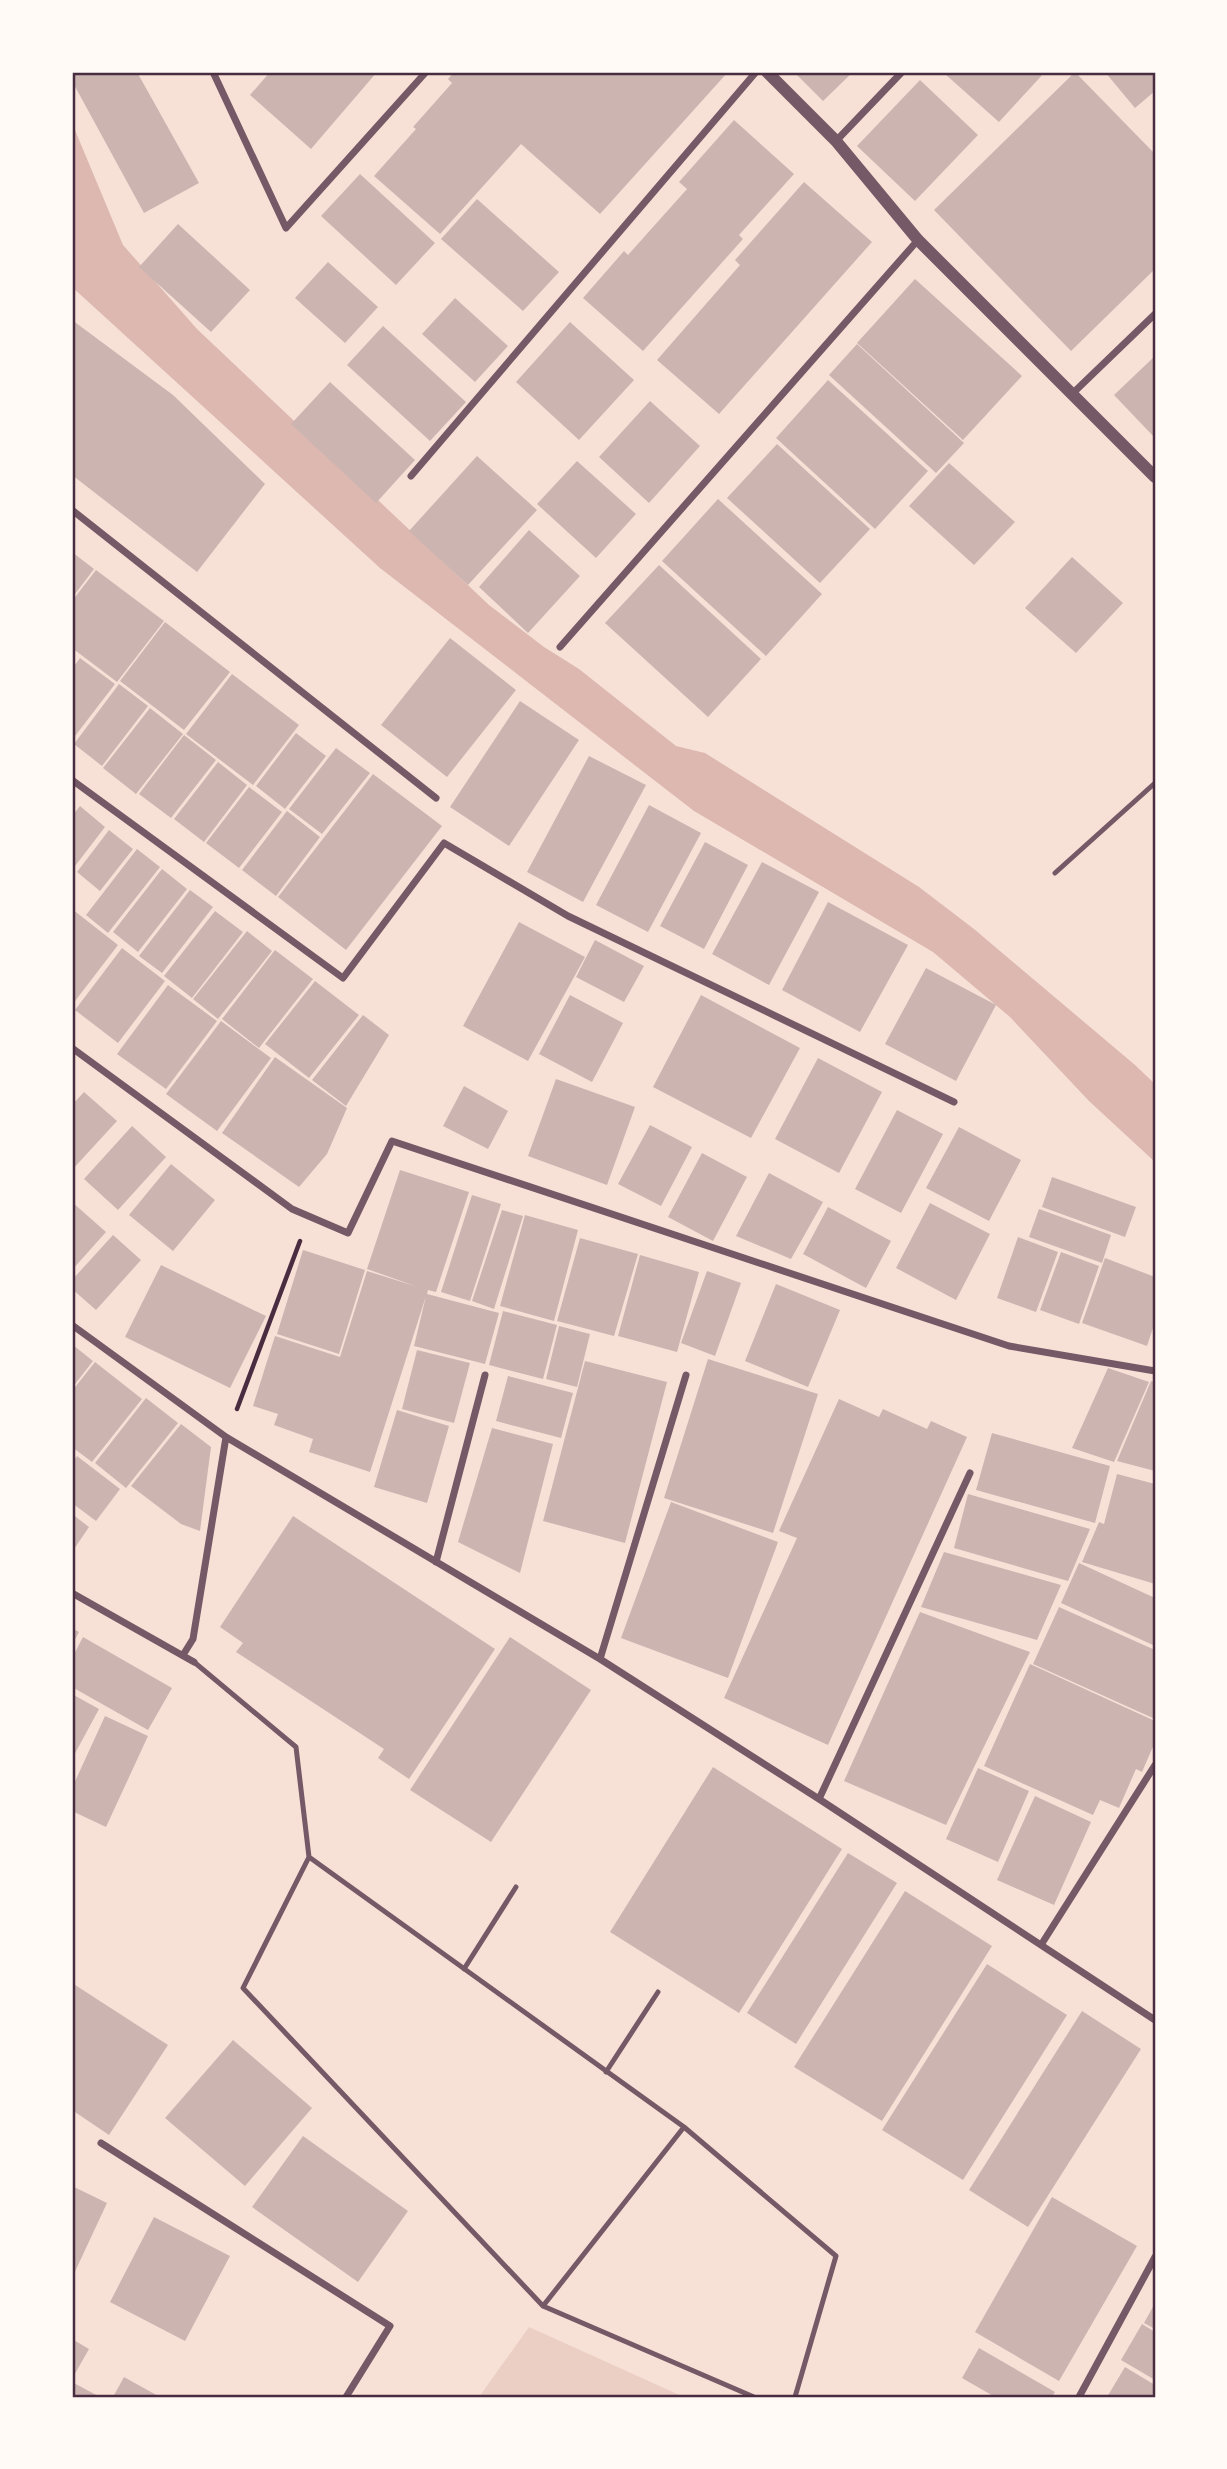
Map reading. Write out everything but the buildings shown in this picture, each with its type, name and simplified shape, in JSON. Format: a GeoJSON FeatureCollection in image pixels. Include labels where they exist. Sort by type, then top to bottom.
{"type":"FeatureCollection","features":[{"type":"Feature","properties":{"kind":"street"},"geometry":{"type":"LineString","coordinates":[[213,72],[286,228],[426,72]]}},
{"type":"Feature","properties":{"kind":"street"},"geometry":{"type":"LineString","coordinates":[[411,476],[756,72]]}},
{"type":"Feature","properties":{"kind":"street"},"geometry":{"type":"LineString","coordinates":[[767,72],[836,141],[918,240],[1155,477]]}},
{"type":"Feature","properties":{"kind":"street"},"geometry":{"type":"LineString","coordinates":[[836,141],[902,72]]}},
{"type":"Feature","properties":{"kind":"street"},"geometry":{"type":"LineString","coordinates":[[560,647],[918,240]]}},
{"type":"Feature","properties":{"kind":"street"},"geometry":{"type":"LineString","coordinates":[[1072,394],[1155,314]]}},
{"type":"Feature","properties":{"kind":"street"},"geometry":{"type":"LineString","coordinates":[[72,510],[436,798]]}},
{"type":"Feature","properties":{"kind":"street"},"geometry":{"type":"LineString","coordinates":[[72,780],[342,978],[444,843],[568,916],[954,1102]]}},
{"type":"Feature","properties":{"kind":"street"},"geometry":{"type":"LineString","coordinates":[[72,1048],[292,1209],[348,1233],[392,1141],[1009,1346],[1155,1371]]}},
{"type":"Feature","properties":{"kind":"street"},"geometry":{"type":"LineString","coordinates":[[72,1325],[226,1437],[600,1659],[1155,2020]]}},
{"type":"Feature","properties":{"kind":"street"},"geometry":{"type":"LineString","coordinates":[[436,1562],[485,1375]]}},
{"type":"Feature","properties":{"kind":"street"},"geometry":{"type":"LineString","coordinates":[[600,1659],[686,1375]]}},
{"type":"Feature","properties":{"kind":"street"},"geometry":{"type":"LineString","coordinates":[[183,1656],[194,1639],[226,1437]]}},
{"type":"Feature","properties":{"kind":"street"},"geometry":{"type":"LineString","coordinates":[[819,1799],[970,1473]]}},
{"type":"Feature","properties":{"kind":"street"},"geometry":{"type":"LineString","coordinates":[[72,1593],[194,1662]]}},
{"type":"Feature","properties":{"kind":"street"},"geometry":{"type":"LineString","coordinates":[[1041,1945],[1155,1765]]}},
{"type":"Feature","properties":{"kind":"street"},"geometry":{"type":"LineString","coordinates":[[101,2143],[390,2326],[346,2397]]}},
{"type":"Feature","properties":{"kind":"street"},"geometry":{"type":"LineString","coordinates":[[1079,2397],[1155,2257]]}},
{"type":"Feature","properties":{"kind":"lane"},"geometry":{"type":"LineString","coordinates":[[1055,873],[1155,783]]}},
{"type":"Feature","properties":{"kind":"lane"},"geometry":{"type":"LineString","coordinates":[[194,1662],[296,1747],[309,1857],[243,1988],[543,2306],[754,2397]]}},
{"type":"Feature","properties":{"kind":"lane"},"geometry":{"type":"LineString","coordinates":[[309,1857],[684,2127],[836,2256],[795,2397]]}},
{"type":"Feature","properties":{"kind":"lane"},"geometry":{"type":"LineString","coordinates":[[464,1969],[516,1886]]}},
{"type":"Feature","properties":{"kind":"lane"},"geometry":{"type":"LineString","coordinates":[[606,2072],[658,1992]]}},
{"type":"Feature","properties":{"kind":"lane"},"geometry":{"type":"LineString","coordinates":[[543,2306],[684,2127]]}},
{"type":"Feature","properties":{"kind":"path"},"geometry":{"type":"LineString","coordinates":[[226,1437],[309,1217]]}},
{"type":"Feature","properties":{"kind":"shaded area"},"geometry":{"type":"Polygon","coordinates":[[[72,123],[123,245],[197,329],[489,605],[544,647],[579,669],[676,746],[705,753],[919,887],[974,929],[1135,1065],[1155,1084],[1155,1162],[1089,1101],[1010,1017],[933,952],[694,811],[380,568],[72,287],[72,123]]]}},
{"type":"Feature","properties":{"kind":"shaded area"},"geometry":{"type":"Polygon","coordinates":[[[529,2327],[684,2397],[479,2397],[529,2327]]]}}]}
